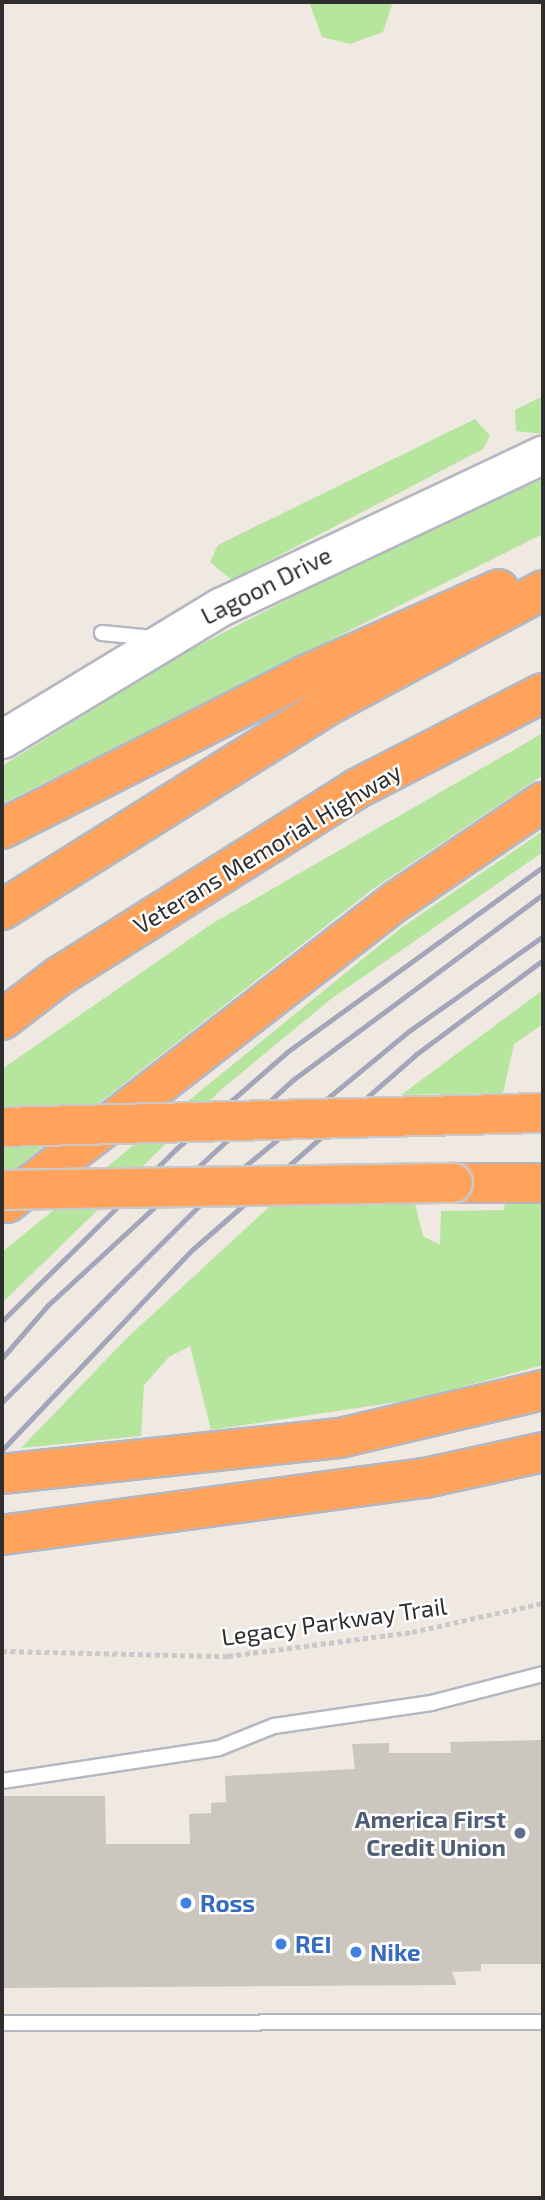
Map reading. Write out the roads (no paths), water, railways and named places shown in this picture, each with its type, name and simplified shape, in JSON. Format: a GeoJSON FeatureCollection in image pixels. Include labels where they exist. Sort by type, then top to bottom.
{"type":"FeatureCollection","features":[{"type":"Feature","properties":{"kind":"highway"},"geometry":{"type":"LineString","coordinates":[[2,828],[303,676],[543,572]]}},
{"type":"Feature","properties":{"kind":"highway"},"geometry":{"type":"LineString","coordinates":[[2,911],[325,707],[543,590]]}},
{"type":"Feature","properties":{"kind":"highway","name":"Veterans Memorial Highway"},"geometry":{"type":"LineString","coordinates":[[2,1020],[58,977],[356,789],[543,693]]}},
{"type":"Feature","properties":{"kind":"highway"},"geometry":{"type":"LineString","coordinates":[[2,1207],[398,900],[543,802]]}},
{"type":"Feature","properties":{"kind":"highway"},"geometry":{"type":"LineString","coordinates":[[2,1126],[542,1112]]}},
{"type":"Feature","properties":{"kind":"highway"},"geometry":{"type":"LineString","coordinates":[[2,1189],[543,1183]]}},
{"type":"Feature","properties":{"kind":"highway"},"geometry":{"type":"LineString","coordinates":[[2,1474],[198,1455],[381,1431],[543,1390]]}},
{"type":"Feature","properties":{"kind":"highway"},"geometry":{"type":"LineString","coordinates":[[2,1535],[425,1478],[543,1452]]}},
{"type":"Feature","properties":{"kind":"highway"},"geometry":{"type":"LineString","coordinates":[[2,1544],[53,1528]]}},
{"type":"Feature","properties":{"kind":"street","name":"Lagoon Drive"},"geometry":{"type":"LineString","coordinates":[[2,739],[162,639],[368,533],[543,454]]}},
{"type":"Feature","properties":{"kind":"lane"},"geometry":{"type":"LineString","coordinates":[[102,633],[162,639]]}},
{"type":"Feature","properties":{"kind":"lane"},"geometry":{"type":"LineString","coordinates":[[2,1781],[219,1748],[274,1726],[431,1703],[543,1674]]}},
{"type":"Feature","properties":{"kind":"lane"},"geometry":{"type":"LineString","coordinates":[[2,2023],[543,2022]]}},
{"type":"Feature","properties":{"kind":"railway"},"geometry":{"type":"LineString","coordinates":[[2,1321],[176,1149],[287,1052],[543,867]]}},
{"type":"Feature","properties":{"kind":"railway"},"geometry":{"type":"LineString","coordinates":[[2,1358],[48,1305],[294,1079],[543,894]]}},
{"type":"Feature","properties":{"kind":"railway"},"geometry":{"type":"LineString","coordinates":[[2,1402],[210,1195],[409,1031],[543,936]]}},
{"type":"Feature","properties":{"kind":"railway"},"geometry":{"type":"LineString","coordinates":[[2,1450],[193,1249],[415,1055],[543,960]]}},
{"type":"Feature","properties":{"kind":"place","name":"America First Credit Union"},"geometry":{"type":"Point","coordinates":[520,1833]}},
{"type":"Feature","properties":{"kind":"place","name":"Ross"},"geometry":{"type":"Point","coordinates":[186,1903]}},
{"type":"Feature","properties":{"kind":"place","name":"REI"},"geometry":{"type":"Point","coordinates":[281,1944]}},
{"type":"Feature","properties":{"kind":"place","name":"Nike"},"geometry":{"type":"Point","coordinates":[356,1952]}}]}
